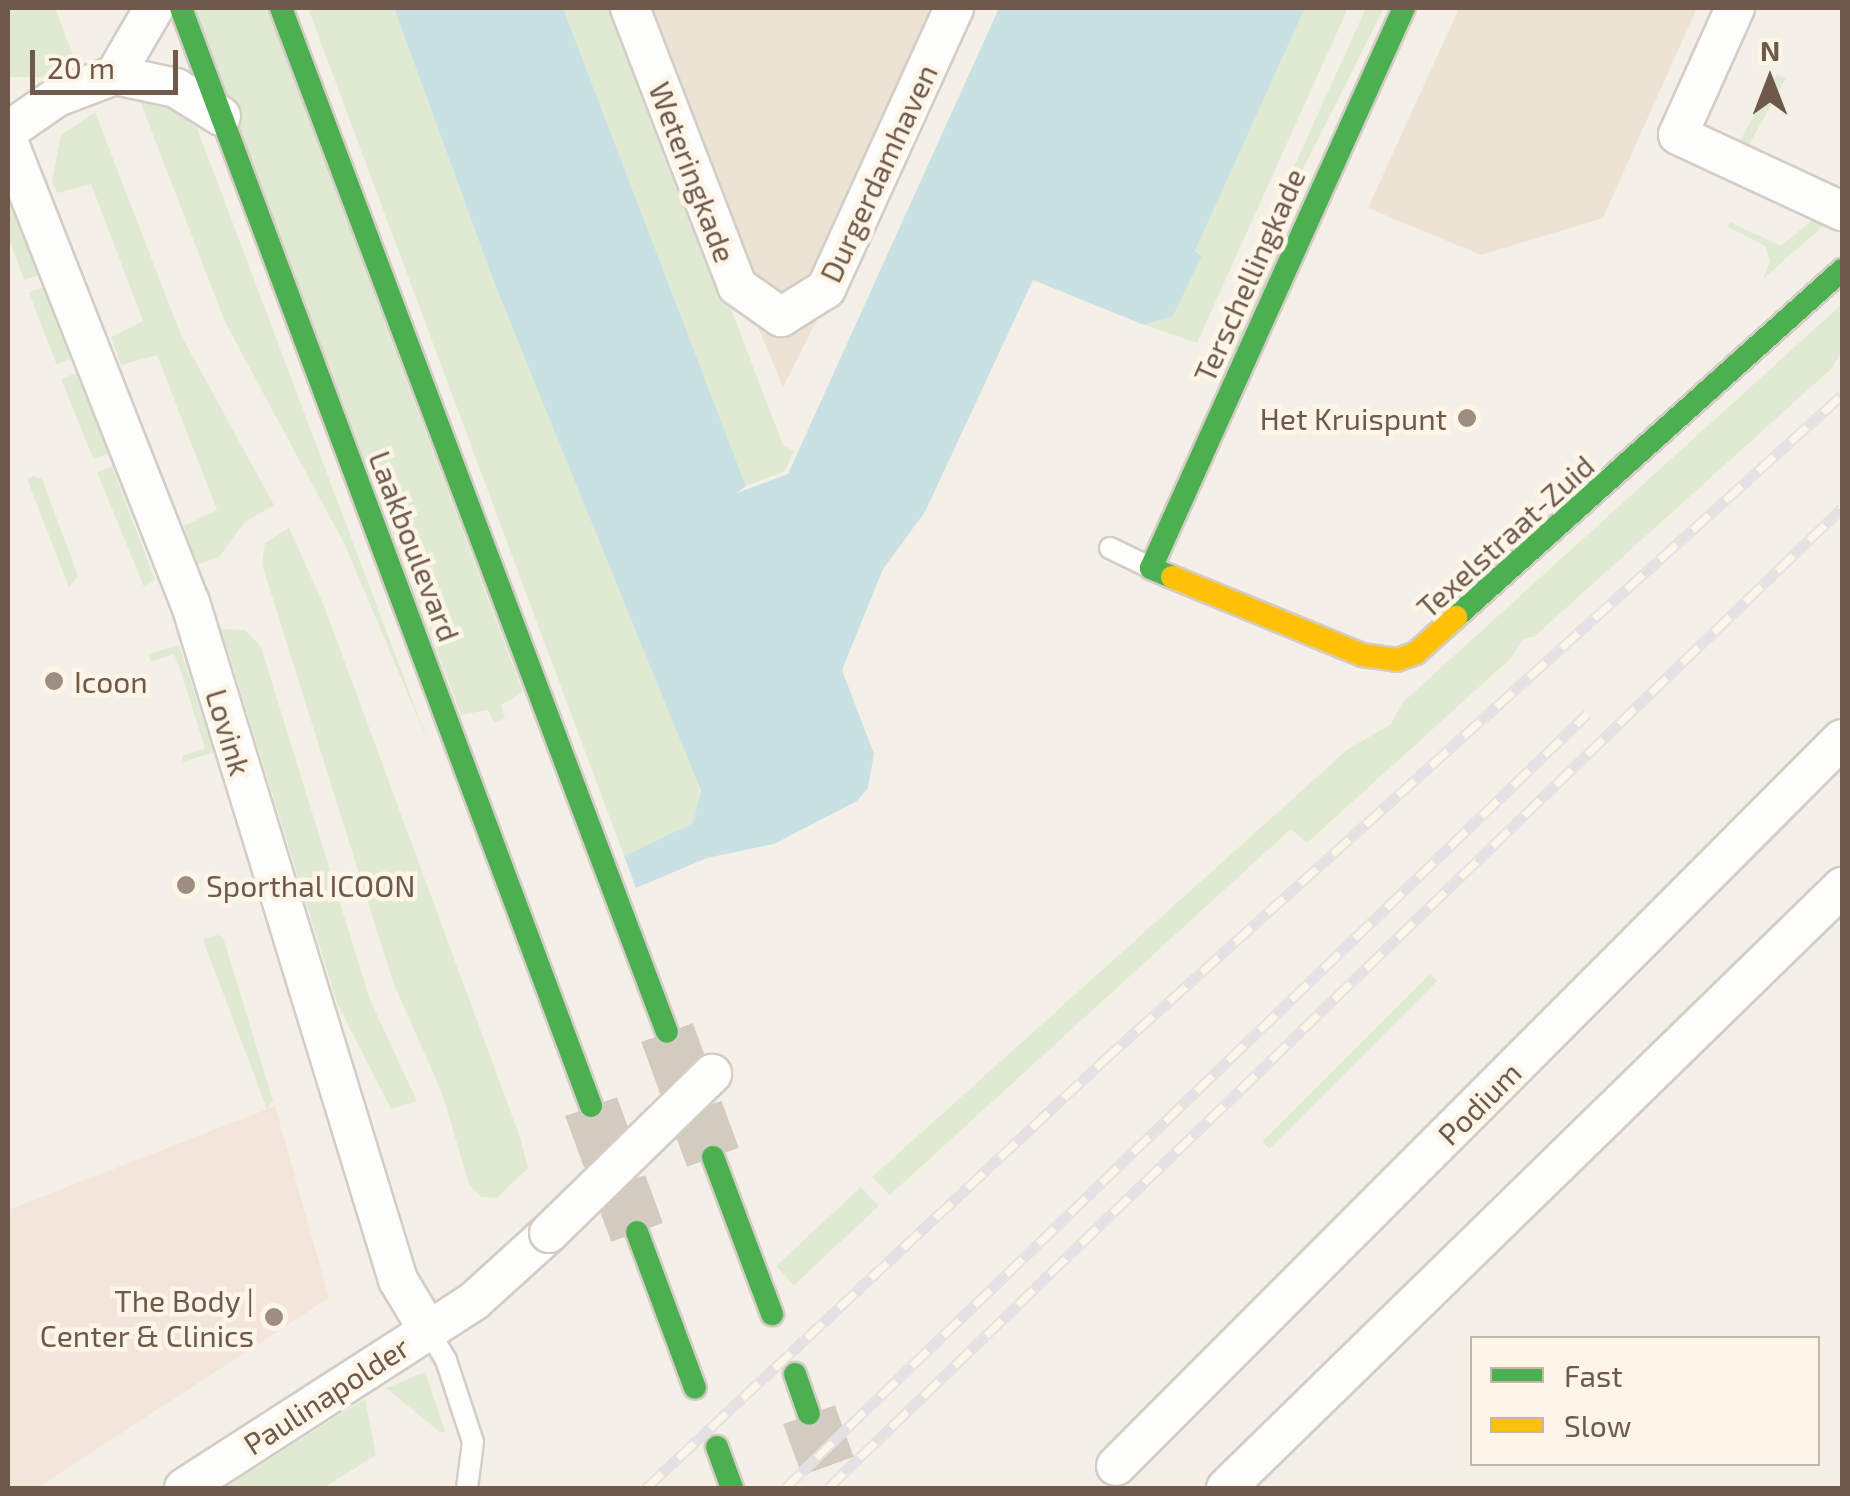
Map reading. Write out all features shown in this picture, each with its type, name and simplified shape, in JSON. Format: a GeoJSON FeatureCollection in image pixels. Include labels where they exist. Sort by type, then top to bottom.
{"type":"FeatureCollection","features":[{"type":"Feature","properties":{"kind":"main road","name":"Laakboulevard"},"geometry":{"type":"LineString","coordinates":[[181,8],[591,1106]]}},
{"type":"Feature","properties":{"kind":"main road"},"geometry":{"type":"LineString","coordinates":[[281,8],[667,1032]]}},
{"type":"Feature","properties":{"kind":"main road","name":"Terschellingkade"},"geometry":{"type":"LineString","coordinates":[[1150,568],[1404,8]]}},
{"type":"Feature","properties":{"kind":"main road","name":"Texelstraat-Zuid"},"geometry":{"type":"LineString","coordinates":[[1150,568],[1362,655],[1396,660],[1416,652],[1842,270]]}},
{"type":"Feature","properties":{"kind":"main road"},"geometry":{"type":"LineString","coordinates":[[713,1157],[772,1314]]}},
{"type":"Feature","properties":{"kind":"main road"},"geometry":{"type":"LineString","coordinates":[[637,1232],[694,1388]]}},
{"type":"Feature","properties":{"kind":"main road"},"geometry":{"type":"LineString","coordinates":[[795,1374],[809,1414]]}},
{"type":"Feature","properties":{"kind":"main road"},"geometry":{"type":"LineString","coordinates":[[717,1448],[732,1488]]}},
{"type":"Feature","properties":{"kind":"street"},"geometry":{"type":"LineString","coordinates":[[115,75],[154,8]]}},
{"type":"Feature","properties":{"kind":"street","name":"Weteringkade"},"geometry":{"type":"LineString","coordinates":[[630,8],[737,286],[780,317]]}},
{"type":"Feature","properties":{"kind":"street","name":"Durgerdamhaven"},"geometry":{"type":"LineString","coordinates":[[780,317],[826,289],[954,8]]}},
{"type":"Feature","properties":{"kind":"street"},"geometry":{"type":"LineString","coordinates":[[1735,8],[1678,134],[1842,211]]}},
{"type":"Feature","properties":{"kind":"street"},"geometry":{"type":"LineString","coordinates":[[8,130],[57,97],[115,75],[176,88],[221,116]]}},
{"type":"Feature","properties":{"kind":"street","name":"Lovink"},"geometry":{"type":"LineString","coordinates":[[8,141],[190,602],[394,1266],[428,1330]]}},
{"type":"Feature","properties":{"kind":"street","name":"Podium"},"geometry":{"type":"LineString","coordinates":[[1116,1466],[1842,739]]}},
{"type":"Feature","properties":{"kind":"street"},"geometry":{"type":"LineString","coordinates":[[1226,1488],[1842,887]]}},
{"type":"Feature","properties":{"kind":"street"},"geometry":{"type":"LineString","coordinates":[[428,1330],[474,1301],[712,1074]]}},
{"type":"Feature","properties":{"kind":"street","name":"Paulinapolder"},"geometry":{"type":"LineString","coordinates":[[184,1488],[428,1330]]}},
{"type":"Feature","properties":{"kind":"lane"},"geometry":{"type":"LineString","coordinates":[[1110,548],[1150,568]]}},
{"type":"Feature","properties":{"kind":"lane","name":"Paulinapolder"},"geometry":{"type":"LineString","coordinates":[[428,1330],[446,1360],[473,1442],[468,1488]]}},
{"type":"Feature","properties":{"kind":"shaded area"},"geometry":{"type":"Polygon","coordinates":[[[625,8],[974,8],[783,387],[625,8]]]}},
{"type":"Feature","properties":{"kind":"shaded area"},"geometry":{"type":"Polygon","coordinates":[[[1459,8],[1697,8],[1603,218],[1481,255],[1368,208],[1459,8]]]}},
{"type":"Feature","properties":{"kind":"shaded area"},"geometry":{"type":"Polygon","coordinates":[[[275,1106],[329,1298],[37,1488],[8,1488],[8,1210],[275,1106]]]}},
{"type":"Feature","properties":{"kind":"green space"},"geometry":{"type":"Polygon","coordinates":[[[8,8],[55,8],[76,63],[42,77],[8,77],[8,8]]]}},
{"type":"Feature","properties":{"kind":"green space"},"geometry":{"type":"Polygon","coordinates":[[[194,8],[267,8],[523,692],[501,705],[505,718],[494,723],[488,710],[461,715],[194,8]]]}},
{"type":"Feature","properties":{"kind":"green space"},"geometry":{"type":"Polygon","coordinates":[[[308,8],[394,8],[495,285],[696,771],[702,807],[693,823],[624,856],[308,8]]]}},
{"type":"Feature","properties":{"kind":"green space"},"geometry":{"type":"Polygon","coordinates":[[[563,8],[616,8],[783,445],[794,451],[785,471],[746,486],[563,8]]]}},
{"type":"Feature","properties":{"kind":"green space"},"geometry":{"type":"Polygon","coordinates":[[[1305,8],[1348,8],[1197,343],[1145,325],[1173,316],[1201,255],[1195,251],[1305,8]]]}},
{"type":"Feature","properties":{"kind":"green space"},"geometry":{"type":"Polygon","coordinates":[[[1366,8],[1384,8],[1298,179],[1291,173],[1366,8]]]}},
{"type":"Feature","properties":{"kind":"green space"},"geometry":{"type":"Polygon","coordinates":[[[1777,74],[1786,79],[1749,145],[1740,140],[1777,74]]]}},
{"type":"Feature","properties":{"kind":"green space"},"geometry":{"type":"Polygon","coordinates":[[[140,101],[169,108],[197,128],[430,747],[345,545],[225,322],[140,101]]]}},
{"type":"Feature","properties":{"kind":"green space"},"geometry":{"type":"Polygon","coordinates":[[[95,112],[181,335],[274,505],[244,523],[219,557],[197,565],[184,526],[217,510],[157,355],[121,365],[111,337],[143,321],[91,184],[57,193],[52,181],[61,135],[95,112]]]}},
{"type":"Feature","properties":{"kind":"green space"},"geometry":{"type":"Polygon","coordinates":[[[1282,194],[1297,199],[1216,448],[1201,443],[1282,194]]]}},
{"type":"Feature","properties":{"kind":"green space"},"geometry":{"type":"Polygon","coordinates":[[[8,195],[39,275],[24,280],[8,236],[8,195]]]}},
{"type":"Feature","properties":{"kind":"green space"},"geometry":{"type":"Polygon","coordinates":[[[1812,220],[1823,226],[1763,279],[1770,261],[1765,246],[1728,227],[1730,222],[1781,246],[1812,220]]]}},
{"type":"Feature","properties":{"kind":"green space"},"geometry":{"type":"Polygon","coordinates":[[[43,287],[71,359],[57,364],[29,292],[43,287]]]}},
{"type":"Feature","properties":{"kind":"green space"},"geometry":{"type":"Polygon","coordinates":[[[1842,304],[1842,351],[1832,368],[1534,637],[1524,638],[1510,659],[1307,843],[1291,829],[890,1195],[872,1177],[1347,750],[1391,724],[1402,703],[1842,304]]]}},
{"type":"Feature","properties":{"kind":"green space"},"geometry":{"type":"Polygon","coordinates":[[[76,373],[109,454],[94,460],[61,379],[76,373]]]}},
{"type":"Feature","properties":{"kind":"green space"},"geometry":{"type":"Polygon","coordinates":[[[112,466],[155,580],[144,587],[97,472],[112,466]]]}},
{"type":"Feature","properties":{"kind":"green space"},"geometry":{"type":"Polygon","coordinates":[[[27,479],[42,479],[78,576],[69,587],[27,479]]]}},
{"type":"Feature","properties":{"kind":"green space"},"geometry":{"type":"Polygon","coordinates":[[[289,528],[323,603],[520,1137],[528,1168],[497,1198],[481,1197],[469,1184],[442,1093],[393,982],[262,564],[265,543],[289,528]]]}},
{"type":"Feature","properties":{"kind":"green space"},"geometry":{"type":"Polygon","coordinates":[[[221,629],[245,630],[261,647],[370,1000],[417,1101],[391,1109],[337,1003],[221,629]]]}},
{"type":"Feature","properties":{"kind":"green space"},"geometry":{"type":"Polygon","coordinates":[[[179,645],[214,752],[183,762],[182,756],[205,748],[181,672],[174,654],[151,662],[148,654],[179,645]]]}},
{"type":"Feature","properties":{"kind":"green space"},"geometry":{"type":"Polygon","coordinates":[[[223,937],[273,1101],[267,1109],[203,940],[223,937]]]}},
{"type":"Feature","properties":{"kind":"green space"},"geometry":{"type":"Polygon","coordinates":[[[1430,974],[1437,981],[1269,1149],[1262,1142],[1430,974]]]}},
{"type":"Feature","properties":{"kind":"green space"},"geometry":{"type":"Polygon","coordinates":[[[861,1187],[879,1206],[794,1285],[776,1266],[861,1187]]]}},
{"type":"Feature","properties":{"kind":"green space"},"geometry":{"type":"Polygon","coordinates":[[[425,1372],[445,1431],[441,1433],[386,1388],[425,1372]]]}},
{"type":"Feature","properties":{"kind":"green space"},"geometry":{"type":"Polygon","coordinates":[[[365,1399],[376,1455],[323,1488],[224,1488],[365,1399]]]}},
{"type":"Feature","properties":{"kind":"water"},"geometry":{"type":"Polygon","coordinates":[[[394,8],[563,8],[746,486],[737,493],[788,474],[999,8],[1305,8],[1195,251],[1202,256],[1173,316],[1144,325],[1033,280],[925,512],[883,569],[842,670],[874,754],[868,788],[857,801],[774,844],[707,858],[636,888],[624,856],[693,823],[701,791],[495,285],[394,8]]]}},
{"type":"Feature","properties":{"kind":"tunnel"},"geometry":{"type":"LineString","coordinates":[[667,1032],[713,1157]]}},
{"type":"Feature","properties":{"kind":"tunnel"},"geometry":{"type":"LineString","coordinates":[[591,1106],[637,1232]]}},
{"type":"Feature","properties":{"kind":"tunnel"},"geometry":{"type":"LineString","coordinates":[[809,1414],[836,1488]]}},
{"type":"Feature","properties":{"kind":"railway"},"geometry":{"type":"LineString","coordinates":[[646,1488],[1104,1060],[1842,395]]}},
{"type":"Feature","properties":{"kind":"railway"},"geometry":{"type":"LineString","coordinates":[[828,1488],[1842,508]]}},
{"type":"Feature","properties":{"kind":"railway"},"geometry":{"type":"LineString","coordinates":[[785,1488],[1587,714]]}},
{"type":"Feature","properties":{"kind":"traffic: fast"},"geometry":{"type":"LineString","coordinates":[[181,8],[591,1106]]}},
{"type":"Feature","properties":{"kind":"traffic: fast"},"geometry":{"type":"LineString","coordinates":[[281,8],[667,1032]]}},
{"type":"Feature","properties":{"kind":"traffic: fast"},"geometry":{"type":"LineString","coordinates":[[1172,577],[1151,568],[1404,8]]}},
{"type":"Feature","properties":{"kind":"traffic: fast"},"geometry":{"type":"LineString","coordinates":[[1456,617],[1842,270]]}},
{"type":"Feature","properties":{"kind":"traffic: fast"},"geometry":{"type":"LineString","coordinates":[[713,1157],[772,1314]]}},
{"type":"Feature","properties":{"kind":"traffic: fast"},"geometry":{"type":"LineString","coordinates":[[637,1232],[695,1388]]}},
{"type":"Feature","properties":{"kind":"traffic: fast"},"geometry":{"type":"LineString","coordinates":[[795,1374],[809,1414]]}},
{"type":"Feature","properties":{"kind":"traffic: fast"},"geometry":{"type":"LineString","coordinates":[[717,1447],[732,1488]]}},
{"type":"Feature","properties":{"kind":"traffic: slow"},"geometry":{"type":"LineString","coordinates":[[1172,577],[1362,655],[1397,660],[1416,653],[1456,617]]}},
{"type":"Feature","properties":{"kind":"place","name":"Het Kruispunt"},"geometry":{"type":"Point","coordinates":[1467,418]}},
{"type":"Feature","properties":{"kind":"place","name":"Icoon"},"geometry":{"type":"Point","coordinates":[54,681]}},
{"type":"Feature","properties":{"kind":"place","name":"Sporthal ICOON"},"geometry":{"type":"Point","coordinates":[186,885]}},
{"type":"Feature","properties":{"kind":"place","name":"The Body | Center & Clinics"},"geometry":{"type":"Point","coordinates":[274,1317]}}]}
